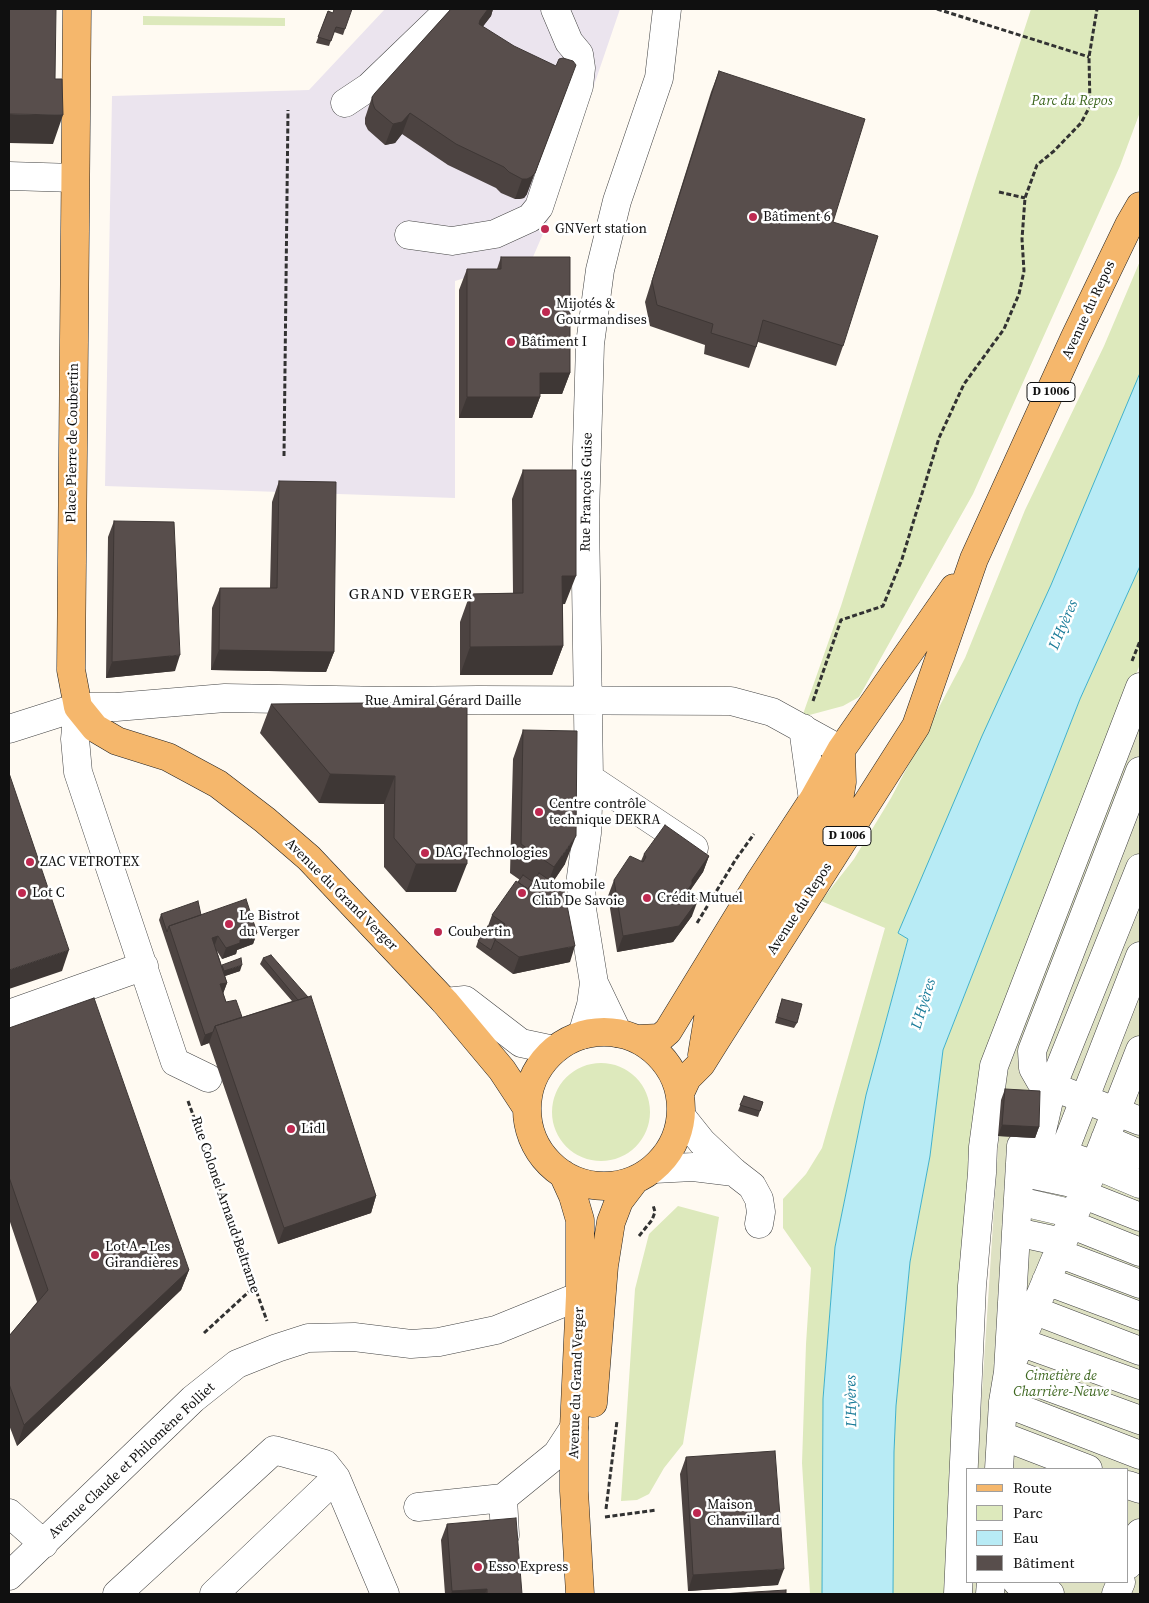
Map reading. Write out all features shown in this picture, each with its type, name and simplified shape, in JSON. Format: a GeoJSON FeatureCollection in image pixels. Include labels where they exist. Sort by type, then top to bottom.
{"type":"FeatureCollection","features":[{"type":"Feature","properties":{"kind":"main road","name":"Place Pierre de Coubertin"},"geometry":{"type":"LineString","coordinates":[[78,9],[71,670],[78,707]]}},
{"type":"Feature","properties":{"kind":"main road","name":"Avenue du Repos"},"geometry":{"type":"LineString","coordinates":[[681,1105],[687,1078],[701,1064],[916,726],[974,559],[1075,336],[1135,215],[1140,192]]}},
{"type":"Feature","properties":{"kind":"main road","name":"Avenue du Repos"},"geometry":{"type":"LineString","coordinates":[[628,1036],[660,1038],[668,1031],[758,884],[813,800],[841,750],[974,559]]}},
{"type":"Feature","properties":{"kind":"main road","name":"Avenue du Grand Verger"},"geometry":{"type":"LineString","coordinates":[[78,707],[95,728],[117,742],[168,757],[218,784],[265,820],[309,858],[445,1002],[502,1070],[527,1108]]}},
{"type":"Feature","properties":{"kind":"main road","name":"Avenue du Repos"},"geometry":{"type":"LineString","coordinates":[[701,1064],[711,1000],[838,806],[842,782],[841,750]]}},
{"type":"Feature","properties":{"kind":"main road"},"geometry":{"type":"LineString","coordinates":[[600,1032],[628,1036],[657,1052],[672,1070],[681,1105],[677,1137],[668,1154],[644,1175],[610,1186],[586,1184],[563,1174],[548,1162],[536,1146],[529,1127],[527,1108],[529,1092],[534,1076],[543,1062],[554,1050],[567,1041],[582,1035],[600,1032]]}},
{"type":"Feature","properties":{"kind":"main road","name":"Avenue du Grand Verger"},"geometry":{"type":"LineString","coordinates":[[563,1174],[573,1196],[580,1220],[580,1296],[574,1428],[574,1491],[580,1594]]}},
{"type":"Feature","properties":{"kind":"main road","name":"Avenue du Grand Verger"},"geometry":{"type":"LineString","coordinates":[[595,1594],[591,1517],[591,1429],[604,1266],[610,1222],[619,1201],[644,1175]]}},
{"type":"Feature","properties":{"kind":"street"},"geometry":{"type":"LineString","coordinates":[[345,104],[370,87],[450,9]]}},
{"type":"Feature","properties":{"kind":"street"},"geometry":{"type":"LineString","coordinates":[[409,235],[452,241],[495,234],[530,218],[539,207],[579,86],[581,68],[578,54],[569,42],[555,9]]}},
{"type":"Feature","properties":{"kind":"street","name":"Rue François Guise"},"geometry":{"type":"LineString","coordinates":[[582,1035],[588,1022],[594,983],[582,909],[581,877],[587,833],[589,778],[585,516],[590,344],[600,270],[617,201],[659,78],[667,9]]}},
{"type":"Feature","properties":{"kind":"street"},"geometry":{"type":"LineString","coordinates":[[9,176],[76,178]]}},
{"type":"Feature","properties":{"kind":"street"},"geometry":{"type":"LineString","coordinates":[[958,1594],[972,1286],[983,1147],[994,1066],[1140,688]]}},
{"type":"Feature","properties":{"kind":"street","name":"Rue Amiral Gérard Daille"},"geometry":{"type":"LineString","coordinates":[[9,730],[78,707],[116,707],[225,698],[389,701],[730,701],[772,712],[841,750]]}},
{"type":"Feature","properties":{"kind":"street"},"geometry":{"type":"LineString","coordinates":[[78,707],[75,738],[78,772],[175,1062],[208,1078]]}},
{"type":"Feature","properties":{"kind":"street"},"geometry":{"type":"LineString","coordinates":[[803,728],[813,800]]}},
{"type":"Feature","properties":{"kind":"street"},"geometry":{"type":"LineString","coordinates":[[1128,1116],[1041,1082],[1033,1068],[1032,1052],[1139,777]]}},
{"type":"Feature","properties":{"kind":"street"},"geometry":{"type":"LineString","coordinates":[[589,778],[699,852]]}},
{"type":"Feature","properties":{"kind":"street"},"geometry":{"type":"LineString","coordinates":[[1036,1148],[1041,1135],[1052,1087],[1140,868]]}},
{"type":"Feature","properties":{"kind":"street"},"geometry":{"type":"LineString","coordinates":[[1068,957],[1100,969],[1135,969],[1063,1154],[1064,1236],[1140,1350]]}},
{"type":"Feature","properties":{"kind":"street"},"geometry":{"type":"LineString","coordinates":[[9,1014],[144,966]]}},
{"type":"Feature","properties":{"kind":"street","name":"Rue François Guise"},"geometry":{"type":"LineString","coordinates":[[594,983],[628,1036]]}},
{"type":"Feature","properties":{"kind":"street"},"geometry":{"type":"LineString","coordinates":[[445,1002],[465,1000],[521,1043],[554,1050]]}},
{"type":"Feature","properties":{"kind":"street"},"geometry":{"type":"LineString","coordinates":[[1008,1372],[1105,1139],[1128,1116],[1140,1051]]}},
{"type":"Feature","properties":{"kind":"street"},"geometry":{"type":"LineString","coordinates":[[681,1105],[702,1142],[752,1186],[759,1199],[762,1212],[759,1224]]}},
{"type":"Feature","properties":{"kind":"street"},"geometry":{"type":"LineString","coordinates":[[1105,1139],[1140,1154]]}},
{"type":"Feature","properties":{"kind":"street"},"geometry":{"type":"LineString","coordinates":[[999,1468],[1003,1402],[1008,1372],[1022,1146],[1063,1154]]}},
{"type":"Feature","properties":{"kind":"street"},"geometry":{"type":"LineString","coordinates":[[644,1175],[693,1168],[734,1172]]}},
{"type":"Feature","properties":{"kind":"street"},"geometry":{"type":"LineString","coordinates":[[1064,1236],[1140,1184]]}},
{"type":"Feature","properties":{"kind":"street"},"geometry":{"type":"LineString","coordinates":[[1016,1225],[1064,1236],[1140,1217]]}},
{"type":"Feature","properties":{"kind":"street"},"geometry":{"type":"LineString","coordinates":[[1016,1225],[1140,1252]]}},
{"type":"Feature","properties":{"kind":"street"},"geometry":{"type":"LineString","coordinates":[[1016,1225],[1064,1236],[1140,1284]]}},
{"type":"Feature","properties":{"kind":"street"},"geometry":{"type":"LineString","coordinates":[[1064,1236],[1140,1316]]}},
{"type":"Feature","properties":{"kind":"street","name":"Avenue Claude et Philomène Folliet"},"geometry":{"type":"LineString","coordinates":[[9,1576],[193,1399],[238,1364],[308,1338],[354,1337],[411,1344],[439,1342],[496,1330],[580,1296]]}},
{"type":"Feature","properties":{"kind":"street"},"geometry":{"type":"LineString","coordinates":[[1020,1342],[1140,1385]]}},
{"type":"Feature","properties":{"kind":"street"},"geometry":{"type":"LineString","coordinates":[[1008,1372],[1140,1420]]}},
{"type":"Feature","properties":{"kind":"street"},"geometry":{"type":"LineString","coordinates":[[1003,1402],[1140,1455]]}},
{"type":"Feature","properties":{"kind":"street"},"geometry":{"type":"LineString","coordinates":[[418,1507],[502,1498],[557,1454],[574,1428]]}},
{"type":"Feature","properties":{"kind":"street"},"geometry":{"type":"LineString","coordinates":[[1002,1436],[1085,1468]]}},
{"type":"Feature","properties":{"kind":"street"},"geometry":{"type":"LineString","coordinates":[[117,1594],[274,1450],[325,1464],[336,1478],[385,1594]]}},
{"type":"Feature","properties":{"kind":"street"},"geometry":{"type":"LineString","coordinates":[[214,1594],[336,1478]]}},
{"type":"Feature","properties":{"kind":"street"},"geometry":{"type":"LineString","coordinates":[[502,1498],[505,1535]]}},
{"type":"Feature","properties":{"kind":"street"},"geometry":{"type":"LineString","coordinates":[[13,1523],[44,1544]]}},
{"type":"Feature","properties":{"kind":"street"},"geometry":{"type":"LineString","coordinates":[[1020,1583],[1050,1594]]}},
{"type":"Feature","properties":{"kind":"path"},"geometry":{"type":"LineString","coordinates":[[937,9],[1089,57]]}},
{"type":"Feature","properties":{"kind":"path"},"geometry":{"type":"LineString","coordinates":[[803,728],[841,620],[883,606],[902,559],[939,438],[964,384],[1004,329],[1019,294],[1024,271],[1022,239],[1025,198],[1037,165],[1054,151],[1081,122],[1090,106],[1089,57],[1097,9]]}},
{"type":"Feature","properties":{"kind":"path"},"geometry":{"type":"LineString","coordinates":[[284,456],[288,110]]}},
{"type":"Feature","properties":{"kind":"path"},"geometry":{"type":"LineString","coordinates":[[1000,192],[1025,198]]}},
{"type":"Feature","properties":{"kind":"path"},"geometry":{"type":"LineString","coordinates":[[695,926],[736,858],[759,826]]}},
{"type":"Feature","properties":{"kind":"path","name":"Rue Colonel Arnaud Beltrame"},"geometry":{"type":"LineString","coordinates":[[175,1062],[254,1288],[277,1348]]}},
{"type":"Feature","properties":{"kind":"path"},"geometry":{"type":"LineString","coordinates":[[204,1334],[254,1288]]}},
{"type":"Feature","properties":{"kind":"path"},"geometry":{"type":"LineString","coordinates":[[605,1517],[657,1510]]}},
{"type":"Feature","properties":{"kind":"shaded area"},"geometry":{"type":"Polygon","coordinates":[[[385,9],[620,9],[545,229],[533,257],[455,281],[455,498],[105,486],[112,96],[309,90],[385,9]]]}},
{"type":"Feature","properties":{"kind":"green space","name":"Parc du Repos"},"geometry":{"type":"Polygon","coordinates":[[[1031,9],[1140,9],[1140,112],[1120,166],[973,494],[859,697],[843,706],[802,717],[841,606],[1031,9]]]}},
{"type":"Feature","properties":{"kind":"green space"},"geometry":{"type":"Polygon","coordinates":[[[143,16],[285,18],[285,26],[143,25],[143,16]]]}},
{"type":"Feature","properties":{"kind":"green space"},"geometry":{"type":"Polygon","coordinates":[[[1140,261],[1140,374],[1051,585],[898,933],[908,938],[866,1095],[835,1247],[823,1399],[822,1594],[810,1594],[802,1463],[811,1268],[783,1228],[783,1199],[806,1174],[822,1148],[885,928],[821,901],[854,859],[891,798],[965,658],[1025,510],[1104,346],[1140,261]]]}},
{"type":"Feature","properties":{"kind":"green space"},"geometry":{"type":"Polygon","coordinates":[[[1140,566],[1140,664],[984,1067],[946,1594],[893,1594],[896,1406],[910,1262],[930,1156],[943,1050],[1080,699],[1140,566]]]}},
{"type":"Feature","properties":{"kind":"green space","name":"Cimetière de Charrière-Neuve"},"geometry":{"type":"Polygon","coordinates":[[[1140,725],[1140,1594],[969,1594],[969,1583],[1129,1583],[1129,1468],[977,1468],[1003,1071],[1140,725]]]}},
{"type":"Feature","properties":{"kind":"green space"},"geometry":{"type":"Polygon","coordinates":[[[601,1063],[611,1064],[628,1071],[642,1085],[649,1102],[649,1122],[642,1139],[628,1153],[611,1160],[601,1161],[591,1160],[574,1153],[560,1139],[553,1122],[552,1112],[553,1102],[560,1085],[574,1071],[591,1064],[601,1063]]]}},
{"type":"Feature","properties":{"kind":"green space"},"geometry":{"type":"Polygon","coordinates":[[[678,1206],[719,1217],[683,1444],[664,1468],[649,1494],[637,1500],[621,1501],[635,1289],[649,1234],[678,1206]]]}},
{"type":"Feature","properties":{"kind":"water","name":"L'Hyères"},"geometry":{"type":"Polygon","coordinates":[[[1140,373],[1140,566],[1080,699],[943,1050],[930,1156],[910,1262],[896,1406],[893,1594],[822,1594],[823,1399],[835,1247],[866,1095],[908,939],[898,933],[982,736],[1051,585],[1140,373]]]}},
{"type":"Feature","properties":{"kind":"building"},"geometry":{"type":"Polygon","coordinates":[[[9,9],[56,9],[55,79],[62,79],[63,115],[9,114],[9,9]]]}},
{"type":"Feature","properties":{"kind":"building"},"geometry":{"type":"Polygon","coordinates":[[[334,9],[352,9],[345,29],[336,27],[331,41],[318,37],[328,11],[333,13],[334,9]]]}},
{"type":"Feature","properties":{"kind":"building"},"geometry":{"type":"Polygon","coordinates":[[[451,9],[488,9],[479,24],[514,46],[556,66],[559,59],[563,58],[573,61],[576,65],[535,173],[527,179],[522,179],[504,167],[456,144],[410,113],[402,122],[393,124],[375,109],[372,97],[375,93],[451,9]]]}},
{"type":"Feature","properties":{"kind":"building","name":"Bâtiment 6"},"geometry":{"type":"Polygon","coordinates":[[[719,71],[865,119],[833,222],[878,236],[843,346],[763,320],[756,347],[711,333],[713,324],[657,305],[652,281],[719,71]]]}},
{"type":"Feature","properties":{"kind":"building","name":"Bâtiment I"},"geometry":{"type":"Polygon","coordinates":[[[501,257],[570,257],[570,373],[540,373],[540,397],[467,397],[467,269],[501,269],[501,257]]]}},
{"type":"Feature","properties":{"kind":"building"},"geometry":{"type":"Polygon","coordinates":[[[523,470],[576,470],[576,576],[562,576],[563,646],[470,647],[470,594],[523,593],[523,470]]]}},
{"type":"Feature","properties":{"kind":"building"},"geometry":{"type":"Polygon","coordinates":[[[279,481],[336,482],[334,652],[219,650],[220,588],[277,588],[279,481]]]}},
{"type":"Feature","properties":{"kind":"building"},"geometry":{"type":"Polygon","coordinates":[[[114,521],[174,522],[180,655],[112,662],[114,521]]]}},
{"type":"Feature","properties":{"kind":"building"},"geometry":{"type":"Polygon","coordinates":[[[467,702],[467,864],[416,864],[394,838],[395,776],[330,774],[271,704],[467,702]]]}},
{"type":"Feature","properties":{"kind":"building","name":"Centre contrôle technique DEKRA"},"geometry":{"type":"Polygon","coordinates":[[[523,730],[577,731],[576,836],[554,867],[521,844],[523,730]]]}},
{"type":"Feature","properties":{"kind":"building","name":"Lot C"},"geometry":{"type":"Polygon","coordinates":[[[9,773],[69,950],[9,970],[9,773]]]}},
{"type":"Feature","properties":{"kind":"building","name":"Crédit Mutuel"},"geometry":{"type":"Polygon","coordinates":[[[665,825],[709,856],[686,892],[698,900],[679,926],[623,936],[614,880],[630,856],[643,862],[646,857],[644,854],[665,825]]]}},
{"type":"Feature","properties":{"kind":"building"},"geometry":{"type":"Polygon","coordinates":[[[539,873],[564,890],[575,946],[519,957],[495,940],[505,924],[492,915],[516,881],[528,889],[539,873]]]}},
{"type":"Feature","properties":{"kind":"building"},"geometry":{"type":"Polygon","coordinates":[[[523,875],[533,882],[528,889],[518,882],[523,875]]]}},
{"type":"Feature","properties":{"kind":"building"},"geometry":{"type":"Polygon","coordinates":[[[246,899],[257,933],[240,940],[240,943],[226,948],[218,936],[212,938],[227,983],[220,984],[226,1002],[236,1000],[242,1017],[215,1026],[213,1032],[205,1035],[169,926],[246,899]]]}},
{"type":"Feature","properties":{"kind":"building"},"geometry":{"type":"Polygon","coordinates":[[[198,901],[201,915],[169,926],[167,932],[161,914],[198,901]]]}},
{"type":"Feature","properties":{"kind":"building"},"geometry":{"type":"Polygon","coordinates":[[[488,926],[499,933],[491,950],[478,941],[488,926]]]}},
{"type":"Feature","properties":{"kind":"building"},"geometry":{"type":"Polygon","coordinates":[[[271,955],[308,997],[298,1000],[263,958],[271,955]]]}},
{"type":"Feature","properties":{"kind":"building"},"geometry":{"type":"Polygon","coordinates":[[[241,958],[242,965],[224,971],[222,965],[241,958]]]}},
{"type":"Feature","properties":{"kind":"building","name":"Lidl"},"geometry":{"type":"Polygon","coordinates":[[[311,996],[376,1196],[284,1228],[215,1026],[311,996]]]}},
{"type":"Feature","properties":{"kind":"building","name":"Lot A - Les Girandières"},"geometry":{"type":"Polygon","coordinates":[[[94,998],[189,1270],[24,1425],[9,1384],[9,1336],[48,1290],[9,1177],[9,1028],[94,998]]]}},
{"type":"Feature","properties":{"kind":"building"},"geometry":{"type":"Polygon","coordinates":[[[782,999],[802,1004],[797,1023],[777,1017],[782,999]]]}},
{"type":"Feature","properties":{"kind":"building"},"geometry":{"type":"Polygon","coordinates":[[[1005,1089],[1040,1091],[1039,1127],[1002,1125],[1005,1089]]]}},
{"type":"Feature","properties":{"kind":"building"},"geometry":{"type":"Polygon","coordinates":[[[744,1096],[763,1102],[760,1111],[740,1105],[744,1096]]]}},
{"type":"Feature","properties":{"kind":"building"},"geometry":{"type":"Polygon","coordinates":[[[775,1451],[784,1569],[693,1575],[686,1457],[775,1451]]]}},
{"type":"Feature","properties":{"kind":"building","name":"Esso Express"},"geometry":{"type":"Polygon","coordinates":[[[516,1518],[522,1594],[487,1594],[487,1589],[452,1591],[447,1524],[516,1518]]]}},
{"type":"Feature","properties":{"kind":"building"},"geometry":{"type":"Polygon","coordinates":[[[786,1590],[786,1594],[722,1594],[786,1590]]]}},
{"type":"Feature","properties":{"kind":"place","name":"Bâtiment 6"},"geometry":{"type":"Point","coordinates":[753,217]}},
{"type":"Feature","properties":{"kind":"place","name":"GNVert station"},"geometry":{"type":"Point","coordinates":[545,229]}},
{"type":"Feature","properties":{"kind":"place","name":"Mijotés & Gourmandises"},"geometry":{"type":"Point","coordinates":[546,312]}},
{"type":"Feature","properties":{"kind":"place","name":"Bâtiment I"},"geometry":{"type":"Point","coordinates":[511,342]}},
{"type":"Feature","properties":{"kind":"place","name":"Centre contrôle technique DEKRA"},"geometry":{"type":"Point","coordinates":[539,812]}},
{"type":"Feature","properties":{"kind":"place","name":"DAG Technologies"},"geometry":{"type":"Point","coordinates":[425,853]}},
{"type":"Feature","properties":{"kind":"place","name":"ZAC VETROTEX"},"geometry":{"type":"Point","coordinates":[30,862]}},
{"type":"Feature","properties":{"kind":"place","name":"Lot C"},"geometry":{"type":"Point","coordinates":[22,893]}},
{"type":"Feature","properties":{"kind":"place","name":"Automobile Club De Savoie"},"geometry":{"type":"Point","coordinates":[522,893]}},
{"type":"Feature","properties":{"kind":"place","name":"Crédit Mutuel"},"geometry":{"type":"Point","coordinates":[647,898]}},
{"type":"Feature","properties":{"kind":"place","name":"Le Bistrot du Verger"},"geometry":{"type":"Point","coordinates":[229,924]}},
{"type":"Feature","properties":{"kind":"place","name":"Coubertin"},"geometry":{"type":"Point","coordinates":[438,932]}},
{"type":"Feature","properties":{"kind":"place","name":"Lidl"},"geometry":{"type":"Point","coordinates":[291,1129]}},
{"type":"Feature","properties":{"kind":"place","name":"Lot A - Les Girandières"},"geometry":{"type":"Point","coordinates":[95,1255]}},
{"type":"Feature","properties":{"kind":"place","name":"Maison Chanvillard"},"geometry":{"type":"Point","coordinates":[697,1513]}},
{"type":"Feature","properties":{"kind":"place","name":"Esso Express"},"geometry":{"type":"Point","coordinates":[478,1567]}},
{"type":"Feature","properties":{"kind":"district","name":"GRAND VERGER"},"geometry":{"type":"Point","coordinates":[411,595]}}]}
